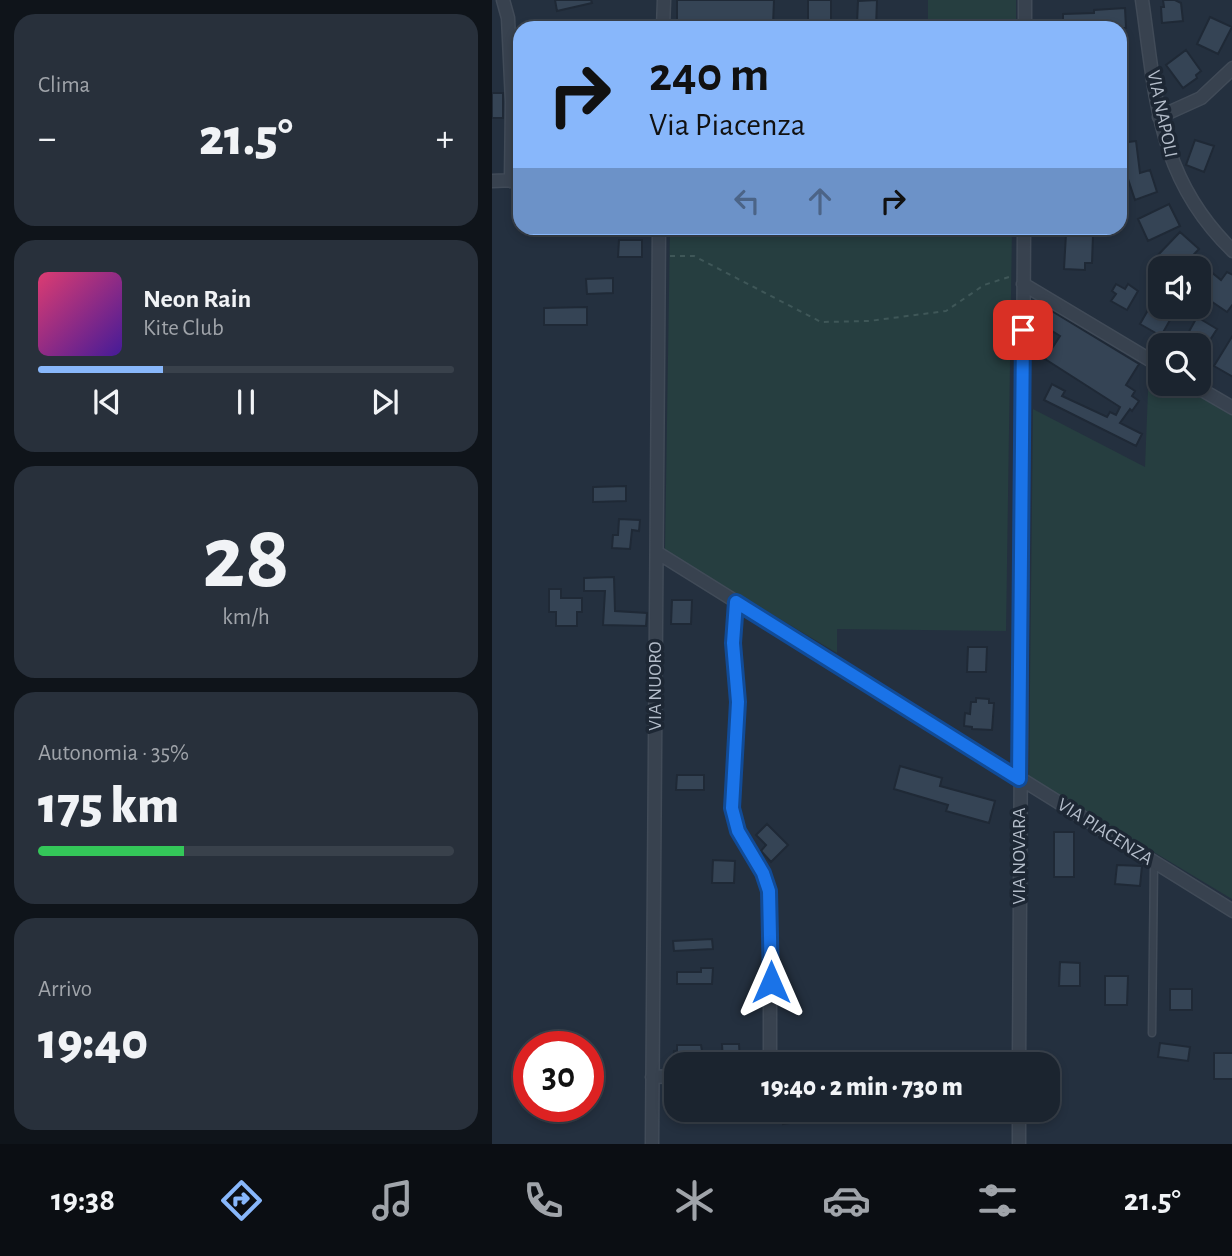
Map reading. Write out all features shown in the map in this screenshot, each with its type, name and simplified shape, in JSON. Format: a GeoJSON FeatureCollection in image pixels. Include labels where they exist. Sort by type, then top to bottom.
{"type":"FeatureCollection","features":[{"type":"Feature","properties":{"kind":"street"},"geometry":{"type":"LineString","coordinates":[[504,0],[508,18],[513,128]]}},
{"type":"Feature","properties":{"kind":"street"},"geometry":{"type":"LineString","coordinates":[[663,21],[664,0]]}},
{"type":"Feature","properties":{"kind":"street"},"geometry":{"type":"LineString","coordinates":[[1025,0],[1025,21]]}},
{"type":"Feature","properties":{"kind":"street","name":"VIA NAPOLI"},"geometry":{"type":"LineString","coordinates":[[1142,0],[1159,117],[1169,154],[1188,197],[1203,219],[1232,251]]}},
{"type":"Feature","properties":{"kind":"street"},"geometry":{"type":"LineString","coordinates":[[1159,117],[1201,98],[1232,68]]}},
{"type":"Feature","properties":{"kind":"street"},"geometry":{"type":"LineString","coordinates":[[492,181],[513,181]]}},
{"type":"Feature","properties":{"kind":"street","name":"VIA NUORO"},"geometry":{"type":"LineString","coordinates":[[652,1144],[659,235]]}},
{"type":"Feature","properties":{"kind":"street","name":"VIA NOVARA"},"geometry":{"type":"LineString","coordinates":[[1019,1052],[1024,235]]}},
{"type":"Feature","properties":{"kind":"street"},"geometry":{"type":"LineString","coordinates":[[1023,279],[1148,358]]}},
{"type":"Feature","properties":{"kind":"street"},"geometry":{"type":"LineString","coordinates":[[1211,396],[1232,408]]}},
{"type":"Feature","properties":{"kind":"street","name":"VIA PIACENZA"},"geometry":{"type":"LineString","coordinates":[[658,553],[1232,911]]}},
{"type":"Feature","properties":{"kind":"street"},"geometry":{"type":"LineString","coordinates":[[736,602],[733,643],[738,702],[731,804],[738,831],[763,873],[769,891],[770,1052]]}},
{"type":"Feature","properties":{"kind":"street"},"geometry":{"type":"LineString","coordinates":[[651,1077],[664,1076]]}},
{"type":"Feature","properties":{"kind":"street"},"geometry":{"type":"LineString","coordinates":[[1019,1122],[1019,1144]]}},
{"type":"Feature","properties":{"kind":"lane"},"geometry":{"type":"LineString","coordinates":[[1152,1033],[1154,862]]}},
{"type":"Feature","properties":{"kind":"path"},"geometry":{"type":"LineString","coordinates":[[658,256],[694,256],[822,322],[869,321],[946,311],[984,285],[1004,277],[1023,279]]}},
{"type":"Feature","properties":{"kind":"green space"},"geometry":{"type":"Polygon","coordinates":[[[928,0],[1016,0],[1016,21],[928,21],[928,0]]]}},
{"type":"Feature","properties":{"kind":"green space"},"geometry":{"type":"Polygon","coordinates":[[[670,235],[1012,235],[1006,631],[837,629],[837,653],[665,551],[670,235]]]}},
{"type":"Feature","properties":{"kind":"green space"},"geometry":{"type":"Polygon","coordinates":[[[1148,391],[1148,396],[1200,396],[1232,415],[1232,899],[1029,777],[1033,409],[1145,467],[1148,391]]]}},
{"type":"Feature","properties":{"kind":"building"},"geometry":{"type":"Polygon","coordinates":[[[555,0],[591,0],[592,3],[557,11],[555,0]]]}},
{"type":"Feature","properties":{"kind":"building"},"geometry":{"type":"Polygon","coordinates":[[[677,0],[774,0],[773,21],[677,21],[677,0]]]}},
{"type":"Feature","properties":{"kind":"building"},"geometry":{"type":"Polygon","coordinates":[[[808,0],[831,0],[831,21],[808,21],[808,0]]]}},
{"type":"Feature","properties":{"kind":"building"},"geometry":{"type":"Polygon","coordinates":[[[877,0],[876,21],[857,21],[858,1],[877,0]]]}},
{"type":"Feature","properties":{"kind":"building"},"geometry":{"type":"Polygon","coordinates":[[[1163,0],[1181,3],[1183,21],[1162,23],[1163,0]]]}},
{"type":"Feature","properties":{"kind":"building"},"geometry":{"type":"Polygon","coordinates":[[[1125,8],[1126,21],[1063,21],[1063,14],[1094,13],[1094,10],[1125,8]]]}},
{"type":"Feature","properties":{"kind":"building"},"geometry":{"type":"Polygon","coordinates":[[[1210,17],[1232,27],[1218,54],[1197,44],[1210,17]]]}},
{"type":"Feature","properties":{"kind":"building"},"geometry":{"type":"Polygon","coordinates":[[[1186,50],[1201,71],[1196,75],[1197,78],[1183,88],[1166,65],[1186,50]]]}},
{"type":"Feature","properties":{"kind":"building"},"geometry":{"type":"Polygon","coordinates":[[[492,93],[503,93],[503,118],[492,118],[492,93]]]}},
{"type":"Feature","properties":{"kind":"building"},"geometry":{"type":"Polygon","coordinates":[[[1195,140],[1214,146],[1204,172],[1186,165],[1195,140]]]}},
{"type":"Feature","properties":{"kind":"building"},"geometry":{"type":"Polygon","coordinates":[[[1136,141],[1140,173],[1150,170],[1157,192],[1135,200],[1127,176],[1127,142],[1136,141]]]}},
{"type":"Feature","properties":{"kind":"building"},"geometry":{"type":"Polygon","coordinates":[[[1169,204],[1180,226],[1148,241],[1138,219],[1169,204]]]}},
{"type":"Feature","properties":{"kind":"building"},"geometry":{"type":"Polygon","coordinates":[[[1180,232],[1199,249],[1192,256],[1158,255],[1180,232]]]}},
{"type":"Feature","properties":{"kind":"building"},"geometry":{"type":"Polygon","coordinates":[[[1066,235],[1093,235],[1092,263],[1085,263],[1085,270],[1064,269],[1066,235]]]}},
{"type":"Feature","properties":{"kind":"building"},"geometry":{"type":"Polygon","coordinates":[[[619,240],[642,240],[642,257],[618,257],[619,240]]]}},
{"type":"Feature","properties":{"kind":"building"},"geometry":{"type":"Polygon","coordinates":[[[1211,272],[1221,280],[1227,272],[1233,275],[1233,304],[1227,312],[1211,301],[1211,272]]]}},
{"type":"Feature","properties":{"kind":"building"},"geometry":{"type":"Polygon","coordinates":[[[613,278],[613,293],[587,294],[586,279],[613,278]]]}},
{"type":"Feature","properties":{"kind":"building"},"geometry":{"type":"Polygon","coordinates":[[[1116,284],[1125,289],[1128,284],[1138,291],[1127,310],[1111,301],[1116,294],[1112,291],[1116,284]]]}},
{"type":"Feature","properties":{"kind":"building"},"geometry":{"type":"Polygon","coordinates":[[[587,307],[587,325],[544,325],[544,308],[587,307]]]}},
{"type":"Feature","properties":{"kind":"building"},"geometry":{"type":"Polygon","coordinates":[[[1050,310],[1139,364],[1126,385],[1135,391],[1132,396],[1139,401],[1120,423],[1142,434],[1136,446],[1044,400],[1052,384],[1065,391],[1062,396],[1107,417],[1110,412],[1116,415],[1120,407],[1045,359],[1060,336],[1041,324],[1050,310]]]}},
{"type":"Feature","properties":{"kind":"building"},"geometry":{"type":"Polygon","coordinates":[[[1148,310],[1148,319],[1171,319],[1163,333],[1156,333],[1140,324],[1148,310]]]}},
{"type":"Feature","properties":{"kind":"building"},"geometry":{"type":"Polygon","coordinates":[[[1196,319],[1217,329],[1211,338],[1211,333],[1188,333],[1196,319]]]}},
{"type":"Feature","properties":{"kind":"building"},"geometry":{"type":"Polygon","coordinates":[[[1233,335],[1233,377],[1214,366],[1233,335]]]}},
{"type":"Feature","properties":{"kind":"building"},"geometry":{"type":"Polygon","coordinates":[[[626,486],[626,501],[593,502],[593,487],[626,486]]]}},
{"type":"Feature","properties":{"kind":"building"},"geometry":{"type":"Polygon","coordinates":[[[619,519],[640,520],[639,531],[632,530],[630,549],[612,548],[613,535],[618,535],[619,519]]]}},
{"type":"Feature","properties":{"kind":"building"},"geometry":{"type":"Polygon","coordinates":[[[614,577],[615,611],[647,613],[646,626],[603,625],[605,591],[584,591],[584,578],[614,577]]]}},
{"type":"Feature","properties":{"kind":"building"},"geometry":{"type":"Polygon","coordinates":[[[549,589],[561,589],[561,598],[582,598],[582,612],[577,612],[577,626],[556,626],[556,612],[549,612],[549,589]]]}},
{"type":"Feature","properties":{"kind":"building"},"geometry":{"type":"Polygon","coordinates":[[[672,600],[692,600],[691,624],[671,624],[672,600]]]}},
{"type":"Feature","properties":{"kind":"building"},"geometry":{"type":"Polygon","coordinates":[[[968,647],[987,647],[986,672],[967,672],[968,647]]]}},
{"type":"Feature","properties":{"kind":"building"},"geometry":{"type":"Polygon","coordinates":[[[976,698],[989,699],[989,703],[994,703],[992,730],[964,726],[965,713],[970,714],[971,702],[976,702],[976,698]]]}},
{"type":"Feature","properties":{"kind":"building"},"geometry":{"type":"Polygon","coordinates":[[[900,766],[942,778],[940,786],[995,801],[989,823],[946,811],[948,805],[894,789],[900,766]]]}},
{"type":"Feature","properties":{"kind":"building"},"geometry":{"type":"Polygon","coordinates":[[[677,775],[704,775],[704,790],[676,790],[677,775]]]}},
{"type":"Feature","properties":{"kind":"building"},"geometry":{"type":"Polygon","coordinates":[[[767,824],[788,845],[771,862],[761,851],[766,845],[756,835],[767,824]]]}},
{"type":"Feature","properties":{"kind":"building"},"geometry":{"type":"Polygon","coordinates":[[[1054,832],[1074,832],[1074,877],[1054,877],[1054,832]]]}},
{"type":"Feature","properties":{"kind":"building"},"geometry":{"type":"Polygon","coordinates":[[[713,860],[735,861],[734,883],[712,883],[713,860]]]}},
{"type":"Feature","properties":{"kind":"building"},"geometry":{"type":"Polygon","coordinates":[[[1117,865],[1142,866],[1140,886],[1115,884],[1117,865]]]}},
{"type":"Feature","properties":{"kind":"building"},"geometry":{"type":"Polygon","coordinates":[[[712,939],[713,949],[674,951],[673,941],[712,939]]]}},
{"type":"Feature","properties":{"kind":"building"},"geometry":{"type":"Polygon","coordinates":[[[1060,962],[1080,963],[1080,986],[1059,986],[1060,962]]]}},
{"type":"Feature","properties":{"kind":"building"},"geometry":{"type":"Polygon","coordinates":[[[701,968],[713,968],[712,984],[677,984],[677,972],[701,972],[701,968]]]}},
{"type":"Feature","properties":{"kind":"building"},"geometry":{"type":"Polygon","coordinates":[[[1105,976],[1128,976],[1127,1005],[1105,1005],[1105,976]]]}},
{"type":"Feature","properties":{"kind":"building"},"geometry":{"type":"Polygon","coordinates":[[[1170,989],[1192,989],[1192,1010],[1170,1010],[1170,989]]]}},
{"type":"Feature","properties":{"kind":"building"},"geometry":{"type":"Polygon","coordinates":[[[1160,1043],[1190,1047],[1188,1061],[1158,1057],[1160,1043]]]}},
{"type":"Feature","properties":{"kind":"building"},"geometry":{"type":"Polygon","coordinates":[[[722,1044],[739,1044],[739,1052],[722,1052],[722,1044]]]}},
{"type":"Feature","properties":{"kind":"building"},"geometry":{"type":"Polygon","coordinates":[[[677,1045],[701,1045],[702,1052],[674,1052],[677,1051],[677,1045]]]}},
{"type":"Feature","properties":{"kind":"building"},"geometry":{"type":"Polygon","coordinates":[[[1214,1053],[1233,1053],[1233,1079],[1214,1079],[1214,1053]]]}},
{"type":"Feature","properties":{"kind":"route"},"geometry":{"type":"LineString","coordinates":[[771,982],[769,891],[763,873],[738,831],[731,804],[738,702],[733,643],[736,602],[1019,779],[1023,330]]}}]}
